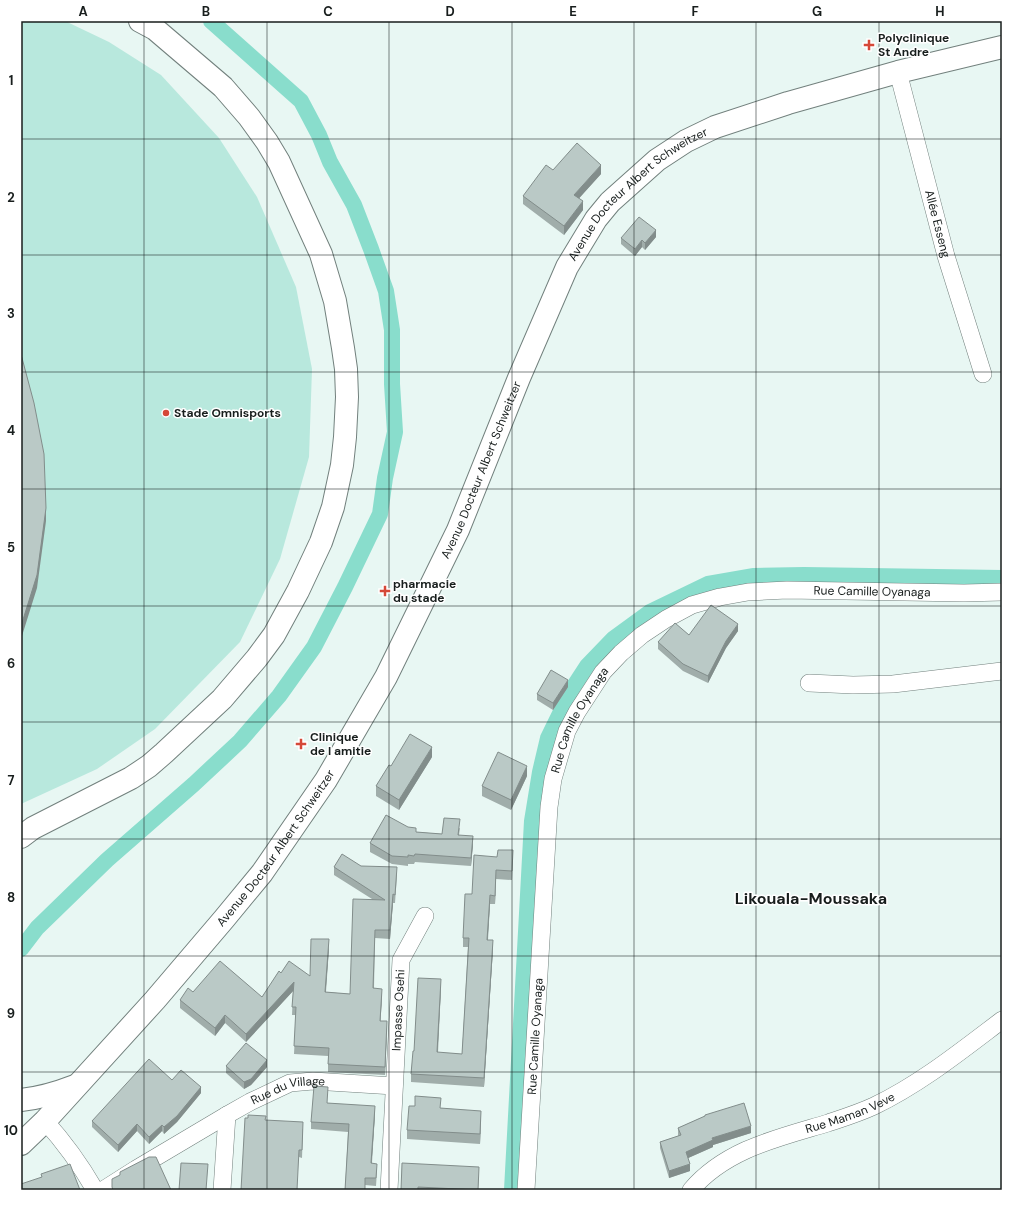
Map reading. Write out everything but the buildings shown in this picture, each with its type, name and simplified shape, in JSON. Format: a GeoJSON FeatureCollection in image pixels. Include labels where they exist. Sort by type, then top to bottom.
{"type":"FeatureCollection","features":[{"type":"Feature","properties":{"kind":"main road"},"geometry":{"type":"LineString","coordinates":[[25,832],[131,778],[149,766],[222,699],[274,635],[298,591],[321,542],[333,507],[342,466],[347,397],[346,369],[344,348],[335,301],[322,254],[279,162],[267,142],[249,118],[223,86],[155,29],[140,21]]}},
{"type":"Feature","properties":{"kind":"main road","name":"Avenue Docteur Albert Schweitzer"},"geometry":{"type":"LineString","coordinates":[[21,1144],[45,1121],[155,1000],[262,873],[330,774],[386,678],[458,530],[519,378],[564,274],[596,219],[610,202],[657,160],[686,141],[715,127],[788,103],[898,72],[1002,47]]}},
{"type":"Feature","properties":{"kind":"main road"},"geometry":{"type":"LineString","coordinates":[[21,1100],[56,1094],[76,1086]]}},
{"type":"Feature","properties":{"kind":"street","name":"Allée Esseng"},"geometry":{"type":"LineString","coordinates":[[898,72],[946,256],[983,374]]}},
{"type":"Feature","properties":{"kind":"street","name":"Rue Camille Oyanaga"},"geometry":{"type":"LineString","coordinates":[[526,1190],[549,807],[553,779],[567,731],[576,712],[603,672],[621,653],[642,635],[666,619],[692,605],[720,597],[748,592],[787,590],[964,593],[1002,592]]}},
{"type":"Feature","properties":{"kind":"street"},"geometry":{"type":"LineString","coordinates":[[809,683],[853,685],[893,684],[1002,671]]}},
{"type":"Feature","properties":{"kind":"street","name":"Impasse Osehi"},"geometry":{"type":"LineString","coordinates":[[394,1086],[401,960],[425,916]]}},
{"type":"Feature","properties":{"kind":"street","name":"Rue Maman Veve"},"geometry":{"type":"LineString","coordinates":[[691,1190],[714,1168],[737,1154],[761,1143],[849,1116],[873,1107],[935,1069],[1002,1020]]}},
{"type":"Feature","properties":{"kind":"street","name":"Rue du Village"},"geometry":{"type":"LineString","coordinates":[[103,1190],[250,1102],[290,1084],[313,1081],[394,1086]]}},
{"type":"Feature","properties":{"kind":"street"},"geometry":{"type":"LineString","coordinates":[[389,1190],[394,1086]]}},
{"type":"Feature","properties":{"kind":"street"},"geometry":{"type":"LineString","coordinates":[[222,1190],[228,1115]]}},
{"type":"Feature","properties":{"kind":"street"},"geometry":{"type":"LineString","coordinates":[[45,1121],[82,1167],[95,1190]]}},
{"type":"Feature","properties":{"kind":"green space","name":"Stade Omnisports"},"geometry":{"type":"Polygon","coordinates":[[[21,21],[65,21],[109,42],[161,75],[219,138],[257,197],[296,287],[312,369],[309,457],[280,559],[240,642],[155,729],[97,769],[21,804],[21,21]]]}},
{"type":"Feature","properties":{"kind":"waterway"},"geometry":{"type":"LineString","coordinates":[[21,949],[37,928],[107,860],[194,784],[240,741],[279,696],[314,647],[380,514],[385,478],[395,432],[392,384],[392,330],[386,291],[354,205],[330,162],[319,135],[301,101],[211,21]]}},
{"type":"Feature","properties":{"kind":"waterway"},"geometry":{"type":"LineString","coordinates":[[512,1190],[532,821],[540,772],[548,738],[572,689],[587,666],[613,639],[650,612],[708,584],[754,576],[804,575],[1002,578]]}},
{"type":"Feature","properties":{"kind":"place","name":"Polyclinique St Andre"},"geometry":{"type":"Point","coordinates":[869,45]}},
{"type":"Feature","properties":{"kind":"place","name":"Stade Omnisports"},"geometry":{"type":"Point","coordinates":[166,413]}},
{"type":"Feature","properties":{"kind":"place","name":"pharmacie du stade"},"geometry":{"type":"Point","coordinates":[385,591]}},
{"type":"Feature","properties":{"kind":"place","name":"Clinique de l amitie"},"geometry":{"type":"Point","coordinates":[301,744]}},
{"type":"Feature","properties":{"kind":"district","name":"Likouala-Moussaka"},"geometry":{"type":"Point","coordinates":[811,898]}}]}
